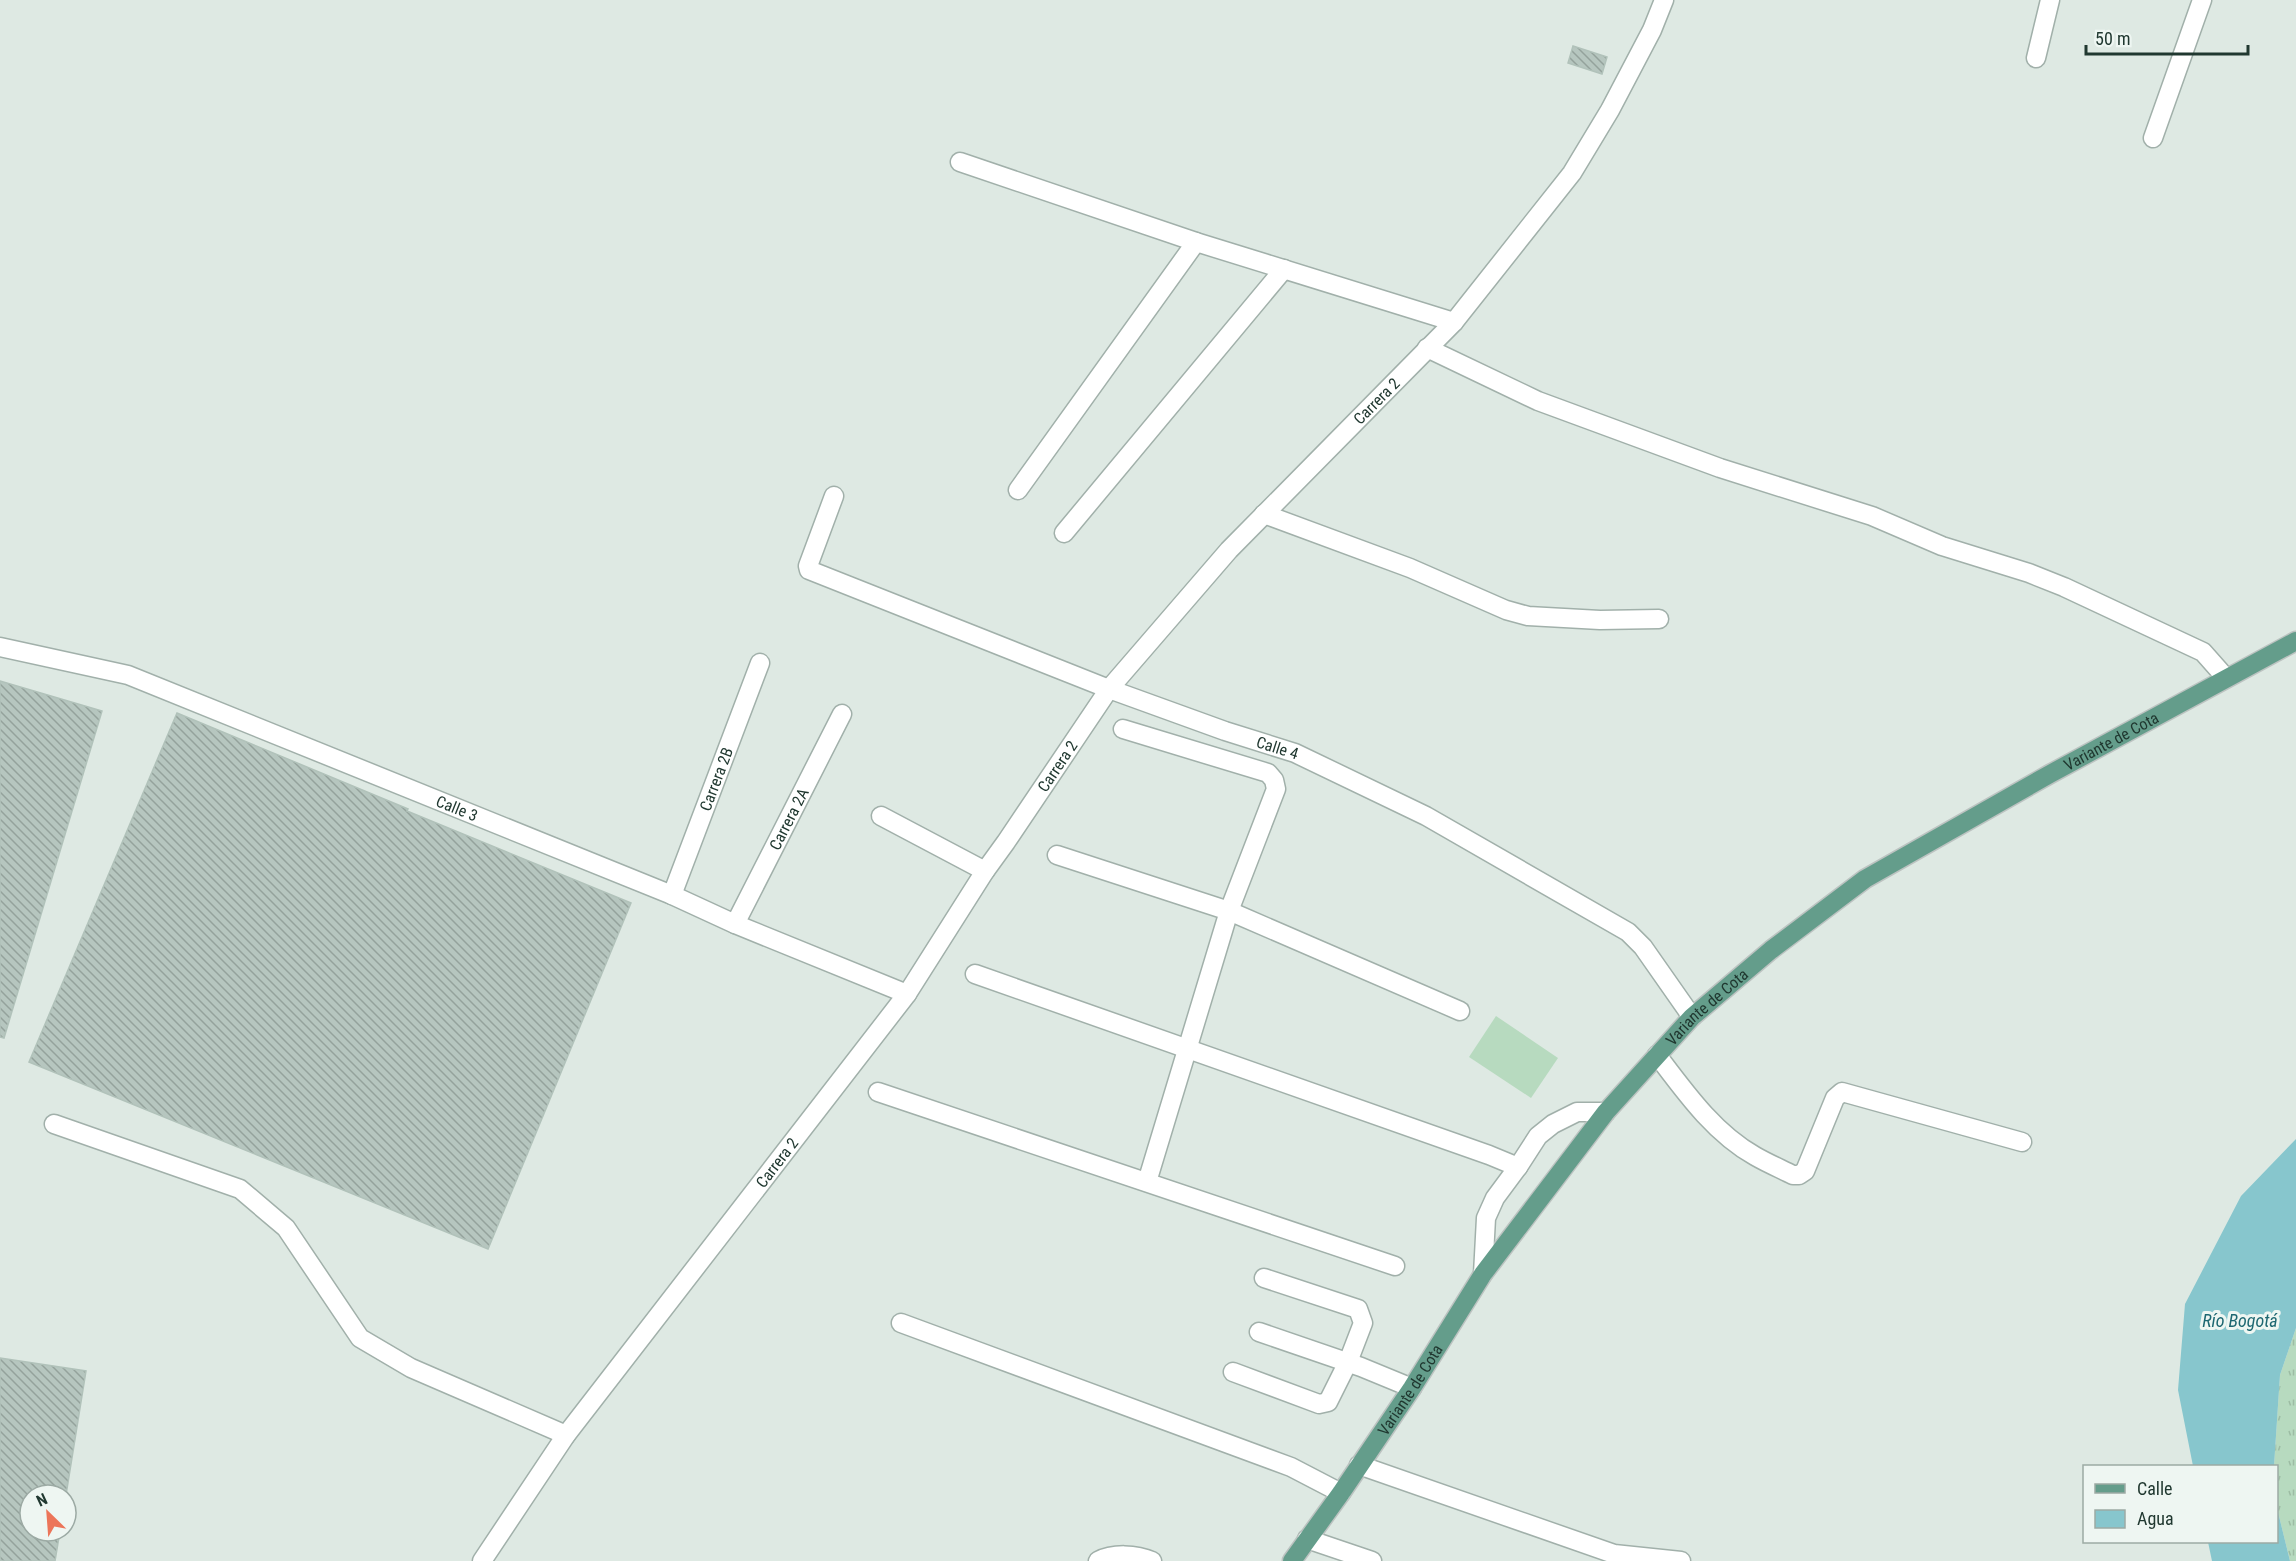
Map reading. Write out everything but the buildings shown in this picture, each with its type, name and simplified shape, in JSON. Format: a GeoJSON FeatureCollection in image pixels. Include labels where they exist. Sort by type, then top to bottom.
{"type":"FeatureCollection","features":[{"type":"Feature","properties":{"kind":"main road","name":"Variante de Cota"},"geometry":{"type":"LineString","coordinates":[[1292,1561],[1412,1388],[1483,1274],[1606,1112],[1692,1017],[1771,950],[1865,879],[2050,774],[2296,641]]}},
{"type":"Feature","properties":{"kind":"street","name":"Carrera 2"},"geometry":{"type":"LineString","coordinates":[[482,1561],[566,1435],[907,994],[985,871],[1109,689],[1230,550],[1454,322],[1572,173],[1610,110],[1652,30],[1664,0]]}},
{"type":"Feature","properties":{"kind":"street"},"geometry":{"type":"LineString","coordinates":[[2036,57],[2050,0]]}},
{"type":"Feature","properties":{"kind":"street"},"geometry":{"type":"LineString","coordinates":[[2153,138],[2202,0]]}},
{"type":"Feature","properties":{"kind":"street"},"geometry":{"type":"LineString","coordinates":[[960,162],[1196,242],[1454,322]]}},
{"type":"Feature","properties":{"kind":"street"},"geometry":{"type":"LineString","coordinates":[[1018,489],[1196,242]]}},
{"type":"Feature","properties":{"kind":"street"},"geometry":{"type":"LineString","coordinates":[[1064,533],[1284,269]]}},
{"type":"Feature","properties":{"kind":"street"},"geometry":{"type":"LineString","coordinates":[[1427,348],[1538,401],[1710,464],[1872,516],[1942,546],[2030,573],[2064,587],[2203,652],[2226,678]]}},
{"type":"Feature","properties":{"kind":"street","name":"Calle 4"},"geometry":{"type":"LineString","coordinates":[[834,496],[808,566],[809,570],[1109,689],[1225,731],[1295,753],[1426,816],[1628,932],[1643,947],[1692,1017]]}},
{"type":"Feature","properties":{"kind":"street"},"geometry":{"type":"LineString","coordinates":[[1264,514],[1410,568],[1506,610],[1528,616],[1600,620],[1659,619]]}},
{"type":"Feature","properties":{"kind":"street","name":"Calle 3"},"geometry":{"type":"LineString","coordinates":[[0,647],[128,675],[672,895],[735,924],[907,994]]}},
{"type":"Feature","properties":{"kind":"street","name":"Carrera 2B"},"geometry":{"type":"LineString","coordinates":[[672,895],[760,663]]}},
{"type":"Feature","properties":{"kind":"street","name":"Carrera 2A"},"geometry":{"type":"LineString","coordinates":[[735,924],[842,714]]}},
{"type":"Feature","properties":{"kind":"street"},"geometry":{"type":"LineString","coordinates":[[1123,729],[1268,773],[1274,780],[1276,789],[1229,911],[1147,1182]]}},
{"type":"Feature","properties":{"kind":"street"},"geometry":{"type":"LineString","coordinates":[[881,816],[985,871]]}},
{"type":"Feature","properties":{"kind":"street"},"geometry":{"type":"LineString","coordinates":[[1057,855],[1229,911],[1460,1011]]}},
{"type":"Feature","properties":{"kind":"street"},"geometry":{"type":"LineString","coordinates":[[975,974],[1518,1167]]}},
{"type":"Feature","properties":{"kind":"street"},"geometry":{"type":"LineString","coordinates":[[1657,1055],[1720,1130],[1754,1156],[1793,1175],[1799,1175],[1805,1171],[1835,1098],[1842,1092],[2022,1142]]}},
{"type":"Feature","properties":{"kind":"street"},"geometry":{"type":"LineString","coordinates":[[878,1092],[1395,1266]]}},
{"type":"Feature","properties":{"kind":"street"},"geometry":{"type":"LineString","coordinates":[[1483,1274],[1486,1218],[1495,1198],[1538,1136],[1553,1124],[1577,1112],[1606,1112]]}},
{"type":"Feature","properties":{"kind":"street"},"geometry":{"type":"LineString","coordinates":[[54,1124],[240,1189],[286,1228],[360,1338],[411,1368],[566,1435]]}},
{"type":"Feature","properties":{"kind":"street"},"geometry":{"type":"LineString","coordinates":[[1233,1372],[1319,1404],[1328,1402],[1348,1362],[1363,1323],[1358,1309],[1264,1278]]}},
{"type":"Feature","properties":{"kind":"street"},"geometry":{"type":"LineString","coordinates":[[901,1323],[1291,1467],[1341,1493]]}},
{"type":"Feature","properties":{"kind":"street"},"geometry":{"type":"LineString","coordinates":[[1258,1332],[1348,1362],[1412,1388]]}},
{"type":"Feature","properties":{"kind":"street"},"geometry":{"type":"LineString","coordinates":[[1359,1465],[1614,1554],[1682,1561]]}},
{"type":"Feature","properties":{"kind":"street"},"geometry":{"type":"LineString","coordinates":[[1307,1539],[1372,1561]]}},
{"type":"Feature","properties":{"kind":"street"},"geometry":{"type":"LineString","coordinates":[[1098,1561],[1107,1556],[1143,1557],[1152,1561]]}},
{"type":"Feature","properties":{"kind":"green space"},"geometry":{"type":"Polygon","coordinates":[[[1496,1016],[1558,1058],[1531,1098],[1469,1057],[1496,1016]]]}},
{"type":"Feature","properties":{"kind":"green space"},"geometry":{"type":"Polygon","coordinates":[[[2296,1328],[2296,1561],[2290,1561],[2278,1512],[2278,1465],[2274,1465],[2280,1375],[2296,1328]]]}},
{"type":"Feature","properties":{"kind":"water","name":"Río Bogotá"},"geometry":{"type":"Polygon","coordinates":[[[2296,1139],[2296,1328],[2280,1375],[2274,1465],[2193,1465],[2178,1390],[2185,1304],[2241,1196],[2296,1139]]]}},
{"type":"Feature","properties":{"kind":"water"},"geometry":{"type":"Polygon","coordinates":[[[2278,1512],[2290,1561],[2212,1561],[2208,1543],[2278,1543],[2278,1512]]]}}]}
